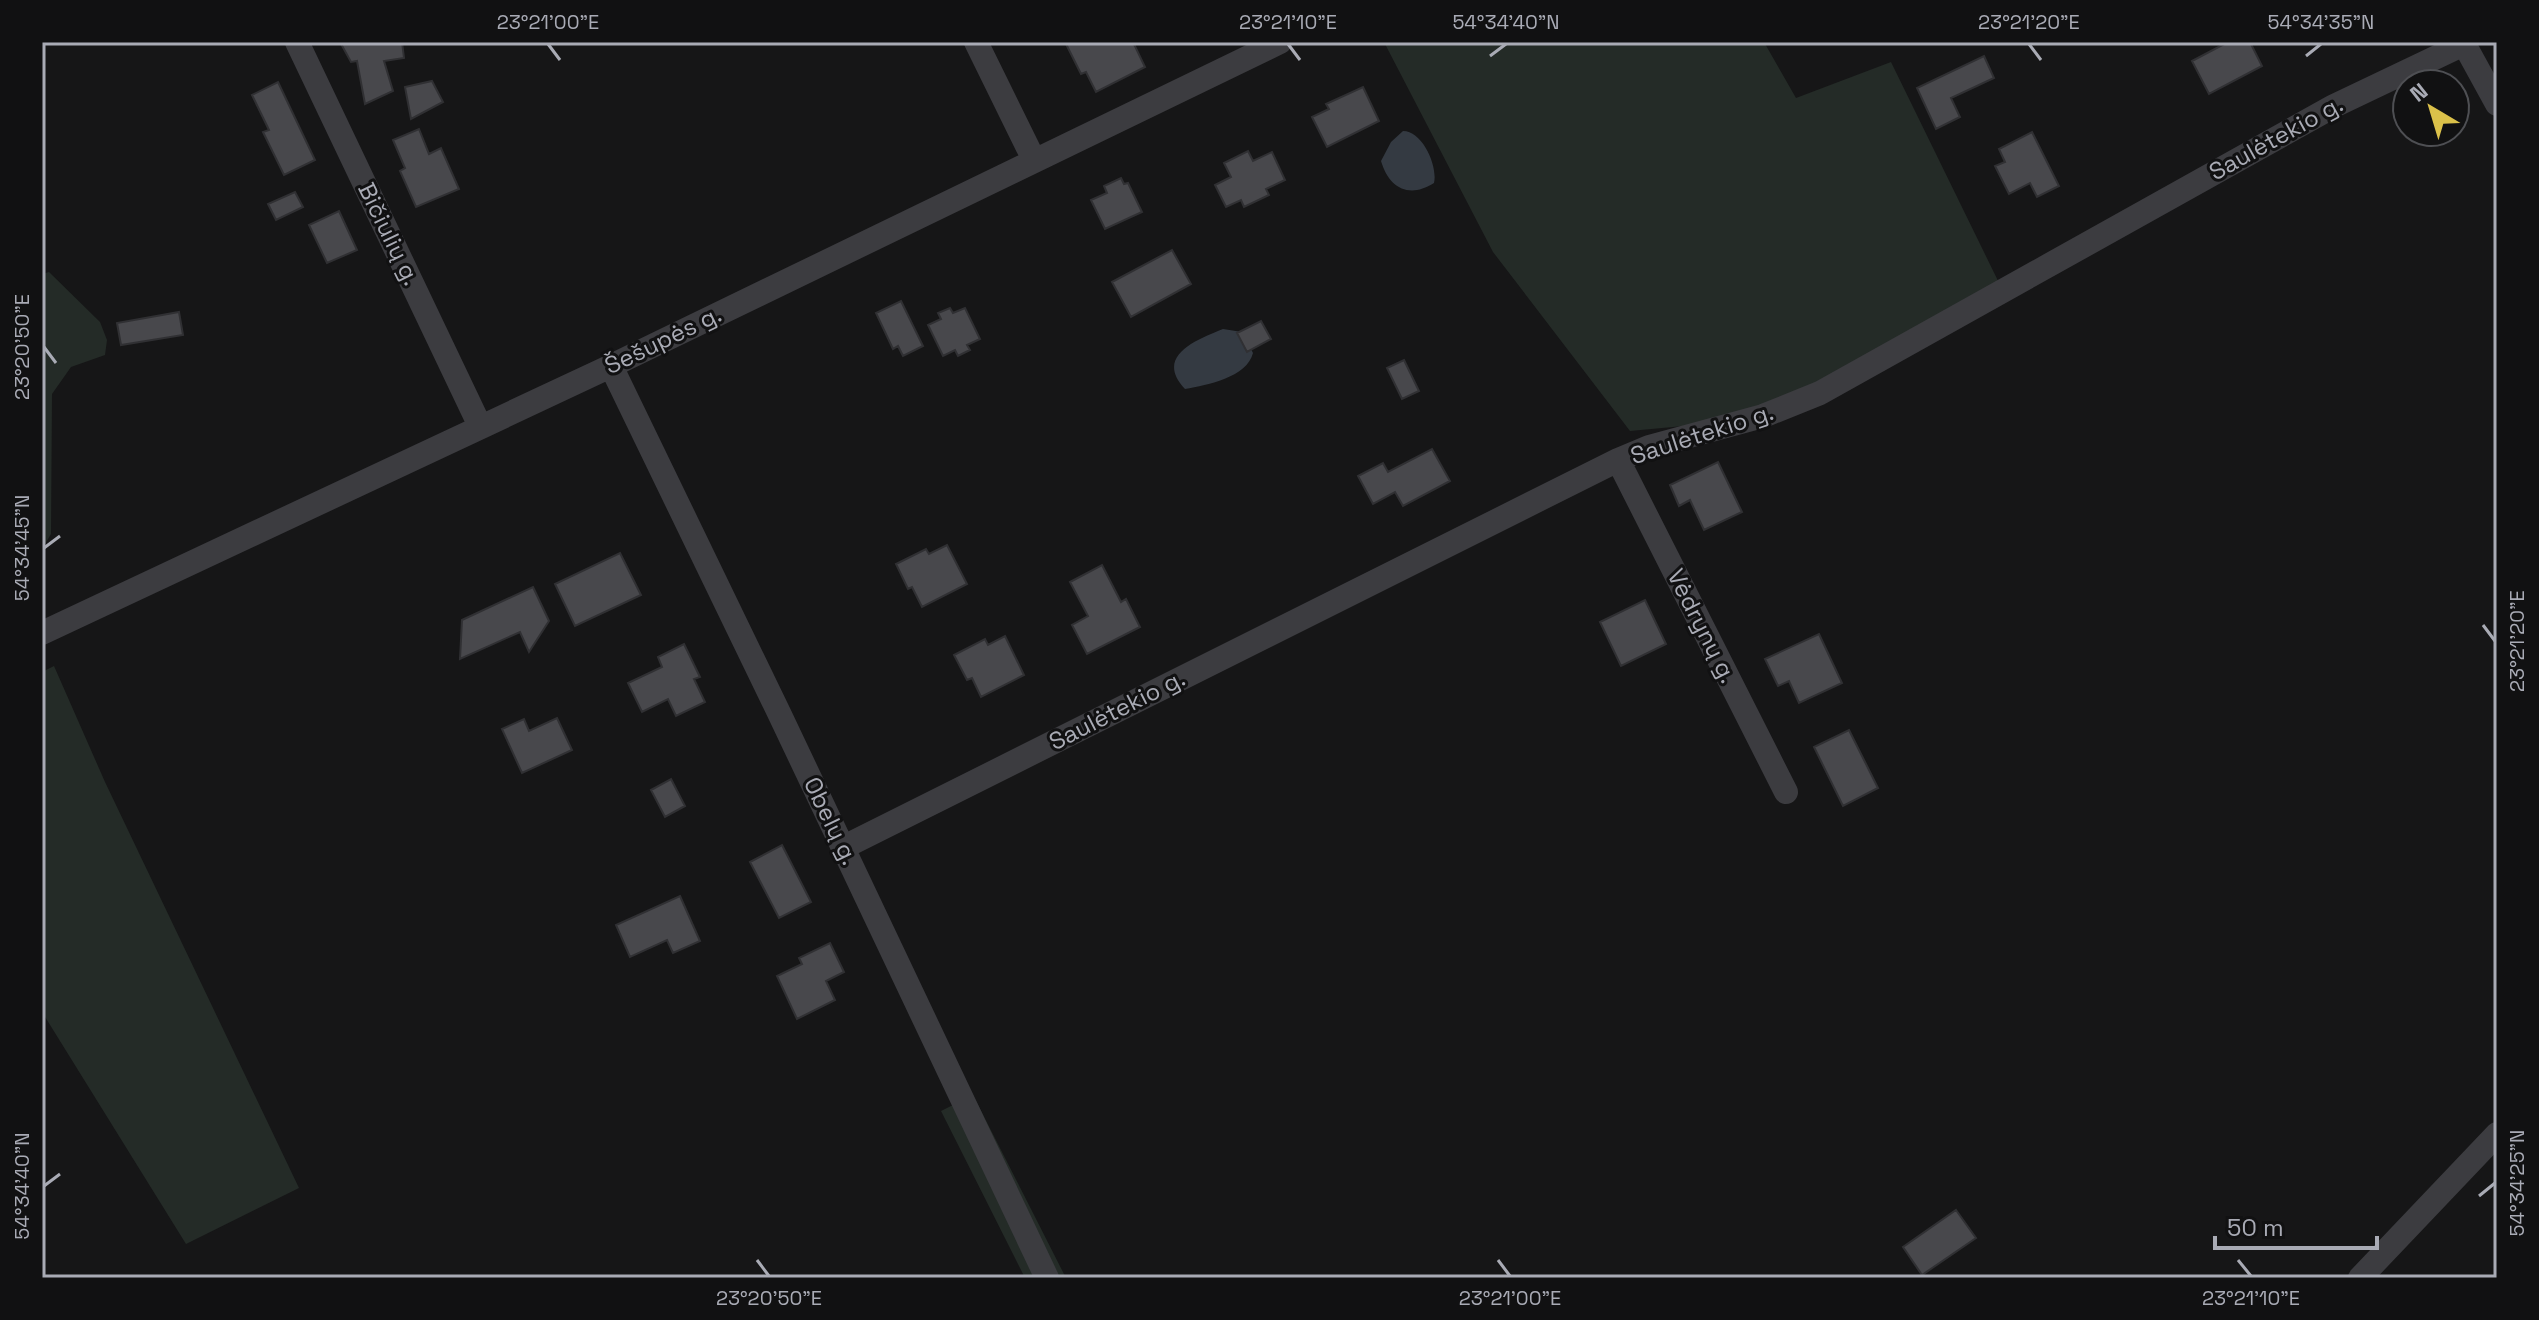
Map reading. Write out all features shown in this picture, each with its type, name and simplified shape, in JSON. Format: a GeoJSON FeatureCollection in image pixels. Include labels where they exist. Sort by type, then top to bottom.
{"type":"FeatureCollection","features":[{"type":"Feature","properties":{"kind":"street","name":"Bičiulių g."},"geometry":{"type":"LineString","coordinates":[[297,42],[480,426]]}},
{"type":"Feature","properties":{"kind":"street"},"geometry":{"type":"LineString","coordinates":[[976,42],[1034,160]]}},
{"type":"Feature","properties":{"kind":"street","name":"Šešupės g."},"geometry":{"type":"LineString","coordinates":[[42,633],[611,366],[1280,42]]}},
{"type":"Feature","properties":{"kind":"street"},"geometry":{"type":"LineString","coordinates":[[2463,43],[2497,104]]}},
{"type":"Feature","properties":{"kind":"street","name":"Saulėtekio g."},"geometry":{"type":"LineString","coordinates":[[844,847],[1618,460],[1649,447],[1763,416],[1820,393],[2334,106],[2463,43]]}},
{"type":"Feature","properties":{"kind":"street","name":"Obelų g."},"geometry":{"type":"LineString","coordinates":[[611,366],[844,847],[1047,1278]]}},
{"type":"Feature","properties":{"kind":"street","name":"Vėdrynų g."},"geometry":{"type":"LineString","coordinates":[[1618,460],[1786,792]]}},
{"type":"Feature","properties":{"kind":"street"},"geometry":{"type":"LineString","coordinates":[[2360,1278],[2497,1134]]}},
{"type":"Feature","properties":{"kind":"shaded area"},"geometry":{"type":"Polygon","coordinates":[[[1384,42],[1764,42],[1796,98],[1891,62],[2003,291],[1781,417],[1630,431],[1493,252],[1384,42]]]}},
{"type":"Feature","properties":{"kind":"shaded area"},"geometry":{"type":"Polygon","coordinates":[[[1403,131],[1417,137],[1428,151],[1435,176],[1434,183],[1425,188],[1401,188],[1389,178],[1381,161],[1391,142],[1403,131]]]}},
{"type":"Feature","properties":{"kind":"shaded area"},"geometry":{"type":"Polygon","coordinates":[[[49,272],[100,322],[107,340],[105,355],[71,367],[52,394],[51,534],[42,549],[42,274],[49,272]]]}},
{"type":"Feature","properties":{"kind":"shaded area"},"geometry":{"type":"Polygon","coordinates":[[[1223,329],[1242,332],[1253,353],[1249,361],[1235,374],[1185,389],[1174,367],[1176,358],[1191,344],[1223,329]]]}},
{"type":"Feature","properties":{"kind":"shaded area"},"geometry":{"type":"Polygon","coordinates":[[[54,666],[105,782],[299,1188],[186,1244],[42,1012],[42,672],[54,666]]]}},
{"type":"Feature","properties":{"kind":"shaded area"},"geometry":{"type":"Polygon","coordinates":[[[973,1095],[1066,1278],[1025,1278],[941,1111],[973,1095]]]}},
{"type":"Feature","properties":{"kind":"building"},"geometry":{"type":"Polygon","coordinates":[[[340,42],[402,42],[404,58],[384,61],[393,91],[365,104],[357,61],[351,62],[340,42]]]}},
{"type":"Feature","properties":{"kind":"building"},"geometry":{"type":"Polygon","coordinates":[[[1133,42],[1145,67],[1096,92],[1086,72],[1081,74],[1066,44],[1133,42]]]}},
{"type":"Feature","properties":{"kind":"building"},"geometry":{"type":"Polygon","coordinates":[[[2228,42],[2250,42],[2262,66],[2209,94],[2192,61],[2228,42]]]}},
{"type":"Feature","properties":{"kind":"building"},"geometry":{"type":"Polygon","coordinates":[[[1984,56],[1994,78],[1951,98],[1960,117],[1936,129],[1917,88],[1984,56]]]}},
{"type":"Feature","properties":{"kind":"building"},"geometry":{"type":"Polygon","coordinates":[[[432,81],[443,102],[411,119],[405,87],[432,81]]]}},
{"type":"Feature","properties":{"kind":"building"},"geometry":{"type":"Polygon","coordinates":[[[278,82],[315,160],[284,175],[263,132],[269,130],[252,95],[278,82]]]}},
{"type":"Feature","properties":{"kind":"building"},"geometry":{"type":"Polygon","coordinates":[[[1363,87],[1379,121],[1327,147],[1312,117],[1329,109],[1326,104],[1363,87]]]}},
{"type":"Feature","properties":{"kind":"building"},"geometry":{"type":"Polygon","coordinates":[[[419,129],[429,154],[441,148],[459,189],[416,207],[400,171],[405,168],[393,140],[419,129]]]}},
{"type":"Feature","properties":{"kind":"building"},"geometry":{"type":"Polygon","coordinates":[[[2032,132],[2059,186],[2037,197],[2030,183],[2009,194],[1995,166],[2005,162],[1999,149],[2032,132]]]}},
{"type":"Feature","properties":{"kind":"building"},"geometry":{"type":"Polygon","coordinates":[[[1248,151],[1253,161],[1272,152],[1285,180],[1266,189],[1269,195],[1244,207],[1241,200],[1226,207],[1215,185],[1231,177],[1224,163],[1248,151]]]}},
{"type":"Feature","properties":{"kind":"building"},"geometry":{"type":"Polygon","coordinates":[[[1121,178],[1124,184],[1128,183],[1142,212],[1105,229],[1091,200],[1107,193],[1104,186],[1121,178]]]}},
{"type":"Feature","properties":{"kind":"building"},"geometry":{"type":"Polygon","coordinates":[[[295,192],[303,207],[276,220],[268,204],[295,192]]]}},
{"type":"Feature","properties":{"kind":"building"},"geometry":{"type":"Polygon","coordinates":[[[339,211],[357,250],[327,263],[309,225],[339,211]]]}},
{"type":"Feature","properties":{"kind":"building"},"geometry":{"type":"Polygon","coordinates":[[[1172,250],[1191,284],[1131,317],[1112,282],[1172,250]]]}},
{"type":"Feature","properties":{"kind":"building"},"geometry":{"type":"Polygon","coordinates":[[[901,301],[923,346],[903,356],[898,346],[893,349],[876,313],[901,301]]]}},
{"type":"Feature","properties":{"kind":"building"},"geometry":{"type":"Polygon","coordinates":[[[950,308],[953,313],[965,308],[980,339],[967,345],[970,350],[958,356],[955,350],[943,356],[928,325],[941,319],[938,313],[950,308]]]}},
{"type":"Feature","properties":{"kind":"building"},"geometry":{"type":"Polygon","coordinates":[[[179,312],[183,335],[121,345],[117,323],[179,312]]]}},
{"type":"Feature","properties":{"kind":"building"},"geometry":{"type":"Polygon","coordinates":[[[1261,321],[1271,339],[1247,352],[1237,333],[1261,321]]]}},
{"type":"Feature","properties":{"kind":"building"},"geometry":{"type":"Polygon","coordinates":[[[1404,360],[1419,391],[1402,399],[1387,368],[1404,360]]]}},
{"type":"Feature","properties":{"kind":"building"},"geometry":{"type":"Polygon","coordinates":[[[1432,449],[1450,481],[1403,506],[1395,492],[1373,504],[1358,476],[1383,463],[1388,472],[1432,449]]]}},
{"type":"Feature","properties":{"kind":"building"},"geometry":{"type":"Polygon","coordinates":[[[1718,462],[1742,512],[1704,530],[1690,500],[1679,506],[1670,485],[1718,462]]]}},
{"type":"Feature","properties":{"kind":"building"},"geometry":{"type":"Polygon","coordinates":[[[947,545],[967,584],[922,607],[912,587],[908,589],[896,564],[926,549],[929,554],[947,545]]]}},
{"type":"Feature","properties":{"kind":"building"},"geometry":{"type":"Polygon","coordinates":[[[620,553],[641,595],[575,626],[555,584],[620,553]]]}},
{"type":"Feature","properties":{"kind":"building"},"geometry":{"type":"Polygon","coordinates":[[[1102,565],[1121,602],[1126,599],[1140,627],[1087,654],[1072,625],[1088,616],[1070,582],[1102,565]]]}},
{"type":"Feature","properties":{"kind":"building"},"geometry":{"type":"Polygon","coordinates":[[[533,587],[549,621],[529,652],[520,632],[460,659],[462,620],[533,587]]]}},
{"type":"Feature","properties":{"kind":"building"},"geometry":{"type":"Polygon","coordinates":[[[1645,600],[1666,644],[1621,666],[1600,622],[1645,600]]]}},
{"type":"Feature","properties":{"kind":"building"},"geometry":{"type":"Polygon","coordinates":[[[1819,634],[1842,683],[1799,703],[1789,681],[1778,686],[1765,659],[1819,634]]]}},
{"type":"Feature","properties":{"kind":"building"},"geometry":{"type":"Polygon","coordinates":[[[1005,636],[1024,675],[981,697],[972,678],[967,680],[954,655],[985,639],[988,645],[1005,636]]]}},
{"type":"Feature","properties":{"kind":"building"},"geometry":{"type":"Polygon","coordinates":[[[684,644],[700,677],[694,679],[705,702],[676,716],[668,699],[642,712],[628,683],[662,667],[658,657],[684,644]]]}},
{"type":"Feature","properties":{"kind":"building"},"geometry":{"type":"Polygon","coordinates":[[[557,718],[572,750],[522,773],[502,729],[524,719],[529,731],[557,718]]]}},
{"type":"Feature","properties":{"kind":"building"},"geometry":{"type":"Polygon","coordinates":[[[1849,730],[1878,788],[1843,806],[1814,747],[1849,730]]]}},
{"type":"Feature","properties":{"kind":"building"},"geometry":{"type":"Polygon","coordinates":[[[671,779],[685,806],[665,817],[651,790],[671,779]]]}},
{"type":"Feature","properties":{"kind":"building"},"geometry":{"type":"Polygon","coordinates":[[[782,845],[811,902],[779,918],[750,862],[782,845]]]}},
{"type":"Feature","properties":{"kind":"building"},"geometry":{"type":"Polygon","coordinates":[[[680,896],[700,941],[673,953],[667,940],[630,957],[616,925],[680,896]]]}},
{"type":"Feature","properties":{"kind":"building"},"geometry":{"type":"Polygon","coordinates":[[[830,943],[844,972],[826,981],[835,1000],[797,1019],[777,976],[802,964],[799,958],[830,943]]]}},
{"type":"Feature","properties":{"kind":"building"},"geometry":{"type":"Polygon","coordinates":[[[1956,1210],[1976,1238],[1922,1275],[1903,1247],[1956,1210]]]}}]}
